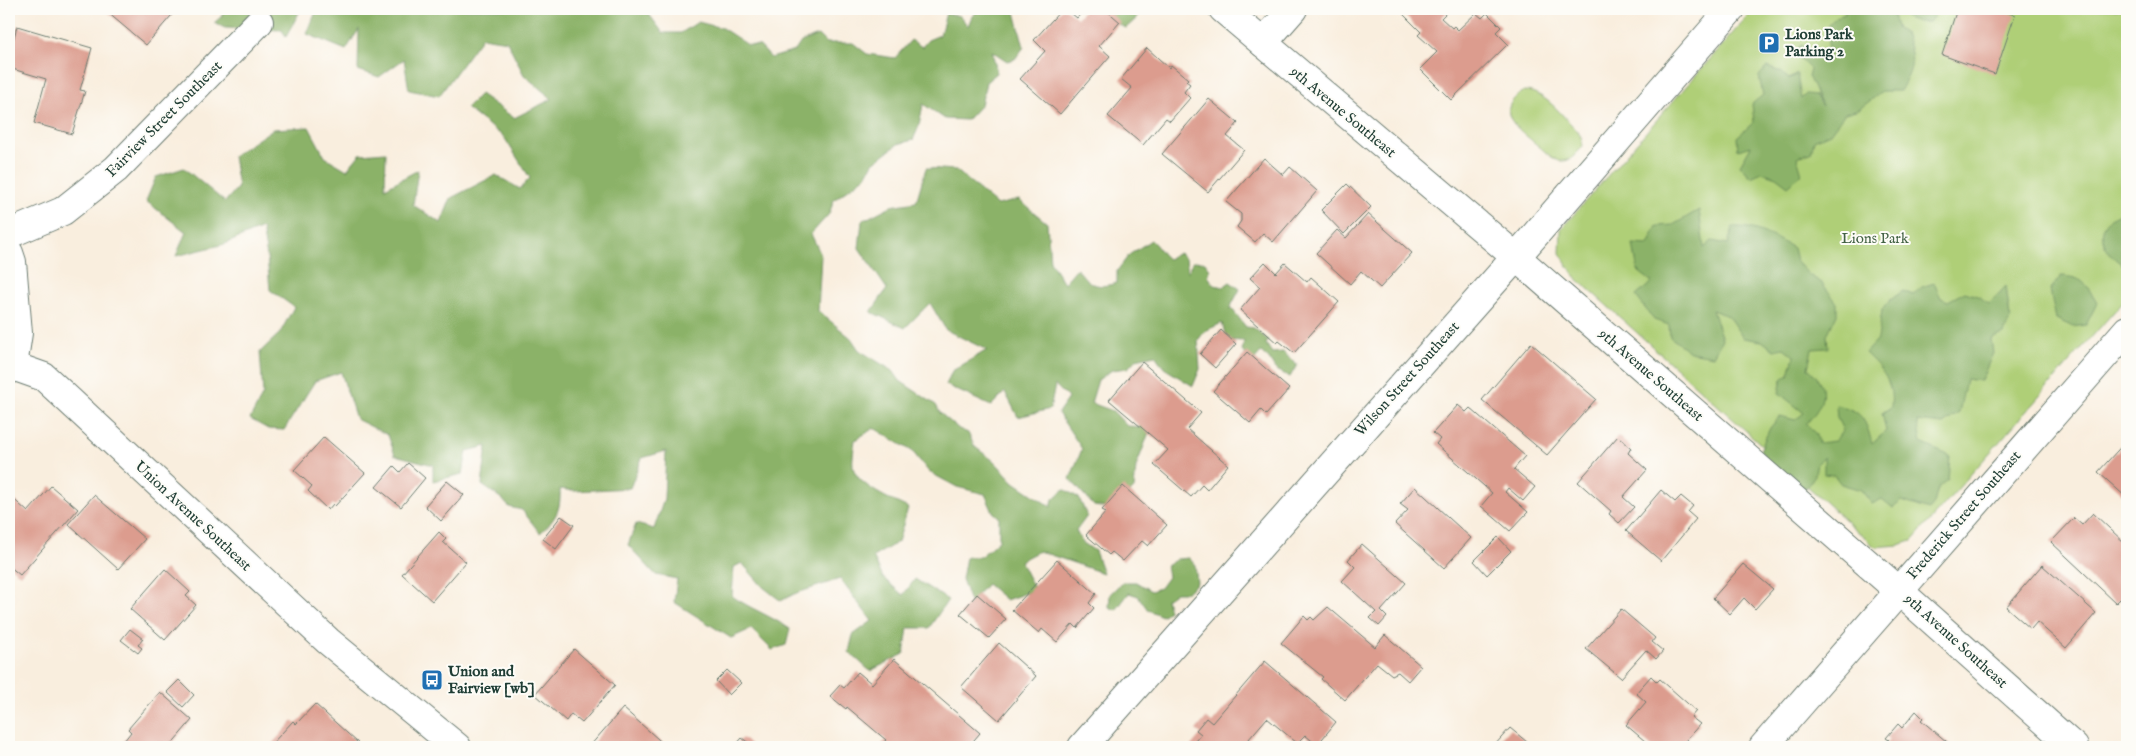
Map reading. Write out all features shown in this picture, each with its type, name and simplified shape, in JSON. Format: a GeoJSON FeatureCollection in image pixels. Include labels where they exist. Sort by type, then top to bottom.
{"type":"FeatureCollection","features":[{"type":"Feature","properties":{"kind":"street","name":"9th Avenue Southeast"},"geometry":{"type":"LineString","coordinates":[[1223,9],[1516,257],[1898,590],[2074,747]]}},
{"type":"Feature","properties":{"kind":"street"},"geometry":{"type":"LineString","coordinates":[[1263,44],[1293,9]]}},
{"type":"Feature","properties":{"kind":"street","name":"Wilson Street Southeast"},"geometry":{"type":"LineString","coordinates":[[1082,747],[1516,257],[1731,9]]}},
{"type":"Feature","properties":{"kind":"street","name":"Fairview Street Southeast"},"geometry":{"type":"LineString","coordinates":[[9,234],[63,211],[116,169],[259,22]]}},
{"type":"Feature","properties":{"kind":"street","name":"Union Avenue Southeast"},"geometry":{"type":"LineString","coordinates":[[9,253],[12,262],[18,333],[11,368],[44,377],[328,641],[457,747]]}},
{"type":"Feature","properties":{"kind":"street","name":"Frederick Street Southeast"},"geometry":{"type":"LineString","coordinates":[[1763,747],[1898,590],[2127,330]]}},
{"type":"Feature","properties":{"kind":"green space"},"geometry":{"type":"Polygon","coordinates":[[[225,9],[301,9],[286,37],[282,30],[225,28],[214,23],[221,17],[225,9]]]}},
{"type":"Feature","properties":{"kind":"green space"},"geometry":{"type":"Polygon","coordinates":[[[317,9],[641,9],[648,13],[663,33],[681,33],[698,22],[722,28],[748,45],[760,46],[771,58],[795,51],[801,42],[818,35],[826,43],[853,43],[867,54],[895,58],[911,40],[922,47],[928,40],[940,35],[946,13],[960,16],[968,26],[972,16],[980,9],[1016,9],[1015,12],[1024,47],[1015,59],[1007,61],[992,51],[997,73],[986,82],[981,105],[967,120],[945,119],[923,104],[919,126],[913,140],[898,144],[873,163],[866,176],[834,200],[829,214],[811,234],[821,255],[818,311],[851,338],[859,350],[893,371],[900,381],[936,405],[940,413],[959,429],[968,433],[975,447],[994,461],[1014,482],[1051,507],[1053,499],[1064,489],[1079,498],[1087,516],[1076,531],[1082,542],[1095,551],[1103,573],[1039,551],[1020,561],[1035,590],[1006,600],[987,584],[970,602],[962,579],[966,557],[980,557],[999,540],[999,517],[993,512],[985,494],[957,487],[929,472],[912,451],[874,428],[855,440],[853,467],[861,480],[876,492],[908,508],[898,542],[873,557],[883,578],[903,595],[915,579],[948,600],[929,628],[908,628],[904,654],[870,671],[849,652],[853,635],[872,621],[840,579],[794,594],[781,601],[763,587],[742,563],[734,567],[732,596],[790,629],[786,645],[772,650],[751,629],[731,638],[674,602],[677,579],[656,575],[628,545],[636,524],[654,529],[664,499],[666,451],[642,458],[630,488],[575,491],[560,489],[560,503],[556,514],[540,533],[522,510],[509,507],[502,499],[482,485],[487,446],[467,451],[463,474],[433,481],[433,465],[395,455],[388,435],[356,419],[341,372],[315,381],[284,430],[268,429],[250,419],[263,394],[260,352],[280,333],[294,307],[270,290],[262,228],[225,244],[176,256],[186,232],[146,201],[156,177],[184,168],[225,202],[238,187],[233,156],[273,129],[309,127],[325,157],[347,170],[360,154],[386,152],[385,188],[418,170],[413,205],[441,223],[451,198],[496,175],[520,189],[530,178],[504,137],[466,108],[480,94],[514,118],[552,99],[524,75],[507,41],[482,37],[439,96],[409,90],[404,59],[379,77],[358,70],[359,29],[346,50],[307,34],[317,9]]]}},
{"type":"Feature","properties":{"kind":"green space"},"geometry":{"type":"Polygon","coordinates":[[[1104,9],[1139,9],[1137,18],[1126,28],[1102,16],[1104,9]]]}},
{"type":"Feature","properties":{"kind":"green space","name":"Lions Park"},"geometry":{"type":"Polygon","coordinates":[[[1754,9],[2127,9],[2127,297],[1912,541],[1899,545],[1875,547],[1575,277],[1560,253],[1561,229],[1754,9]]]}},
{"type":"Feature","properties":{"kind":"green space"},"geometry":{"type":"Polygon","coordinates":[[[1845,9],[1888,9],[1892,11],[1897,29],[1905,33],[1912,57],[1912,63],[1905,83],[1900,91],[1883,91],[1859,109],[1845,113],[1830,133],[1814,140],[1811,153],[1797,157],[1802,174],[1788,186],[1776,177],[1762,172],[1751,177],[1740,165],[1751,146],[1738,150],[1737,137],[1754,122],[1752,104],[1763,95],[1759,76],[1767,67],[1781,72],[1789,79],[1797,74],[1801,99],[1806,94],[1815,95],[1822,106],[1808,76],[1810,69],[1794,53],[1801,45],[1815,53],[1828,48],[1828,25],[1836,17],[1845,14],[1845,9]]]}},
{"type":"Feature","properties":{"kind":"green space"},"geometry":{"type":"Polygon","coordinates":[[[1905,9],[1940,9],[1929,22],[1918,22],[1906,18],[1905,9]]]}},
{"type":"Feature","properties":{"kind":"green space"},"geometry":{"type":"Polygon","coordinates":[[[1524,91],[1532,92],[1546,100],[1577,130],[1583,146],[1571,159],[1561,161],[1551,156],[1515,125],[1509,112],[1510,105],[1524,91]]]}},
{"type":"Feature","properties":{"kind":"green space"},"geometry":{"type":"Polygon","coordinates":[[[926,168],[956,170],[997,205],[1019,200],[1047,223],[1050,261],[1064,283],[1077,268],[1089,282],[1094,284],[1104,286],[1117,283],[1117,271],[1129,255],[1151,240],[1168,259],[1179,253],[1186,259],[1188,272],[1193,261],[1205,262],[1210,270],[1208,276],[1214,285],[1223,287],[1230,282],[1240,289],[1229,310],[1232,309],[1246,327],[1254,328],[1268,340],[1266,344],[1272,353],[1283,352],[1297,365],[1290,377],[1275,369],[1269,359],[1261,352],[1252,362],[1242,351],[1244,341],[1227,340],[1222,323],[1205,331],[1198,340],[1200,369],[1193,386],[1164,368],[1155,355],[1136,359],[1128,368],[1112,370],[1098,380],[1091,403],[1113,411],[1127,426],[1151,427],[1136,467],[1134,489],[1113,509],[1094,506],[1070,479],[1082,449],[1058,413],[1068,398],[1055,385],[1050,409],[1018,417],[1005,392],[991,406],[946,385],[952,371],[987,350],[946,330],[930,303],[905,328],[871,312],[887,289],[859,248],[862,221],[891,206],[916,202],[926,168]]]}},
{"type":"Feature","properties":{"kind":"green space"},"geometry":{"type":"Polygon","coordinates":[[[1699,210],[1704,248],[1712,241],[1728,244],[1733,227],[1749,228],[1764,233],[1793,248],[1796,261],[1809,275],[1822,283],[1837,303],[1837,314],[1827,335],[1828,348],[1812,349],[1808,368],[1820,382],[1822,389],[1821,403],[1806,424],[1815,433],[1819,443],[1835,441],[1843,430],[1837,418],[1836,405],[1852,410],[1862,417],[1868,428],[1872,444],[1886,431],[1882,413],[1891,407],[1891,390],[1886,377],[1865,353],[1878,339],[1882,310],[1890,300],[1903,291],[1913,295],[1922,287],[1934,283],[1941,298],[1948,301],[1965,292],[1980,297],[1989,304],[2006,286],[2010,318],[2004,334],[1991,339],[1993,353],[1981,381],[1966,379],[1959,413],[1943,424],[1917,421],[1921,443],[1950,456],[1948,480],[1938,488],[1934,504],[1929,510],[1902,501],[1893,508],[1882,499],[1872,504],[1861,490],[1841,484],[1834,475],[1824,474],[1824,457],[1817,463],[1815,475],[1805,490],[1786,485],[1760,450],[1770,428],[1780,416],[1795,420],[1804,413],[1779,393],[1782,379],[1789,374],[1794,356],[1784,348],[1774,350],[1762,341],[1743,338],[1728,316],[1712,310],[1722,339],[1713,356],[1690,352],[1670,337],[1669,325],[1654,320],[1636,296],[1652,282],[1638,271],[1633,244],[1648,245],[1657,226],[1673,225],[1699,210]]]}},
{"type":"Feature","properties":{"kind":"green space"},"geometry":{"type":"Polygon","coordinates":[[[2127,211],[2127,267],[2117,261],[2110,253],[2105,245],[2103,229],[2107,221],[2115,215],[2127,211]]]}},
{"type":"Feature","properties":{"kind":"green space"},"geometry":{"type":"Polygon","coordinates":[[[2061,276],[2075,278],[2084,283],[2097,303],[2086,325],[2073,327],[2056,319],[2050,290],[2061,276]]]}},
{"type":"Feature","properties":{"kind":"green space"},"geometry":{"type":"Polygon","coordinates":[[[1189,558],[1195,565],[1197,583],[1187,592],[1176,592],[1166,599],[1169,611],[1162,616],[1148,610],[1138,596],[1129,593],[1116,610],[1109,607],[1110,594],[1122,582],[1136,582],[1151,591],[1160,588],[1168,577],[1166,566],[1177,559],[1189,558]]]}},
{"type":"Feature","properties":{"kind":"building"},"geometry":{"type":"Polygon","coordinates":[[[109,9],[177,9],[146,45],[107,12],[109,9]]]}},
{"type":"Feature","properties":{"kind":"building"},"geometry":{"type":"Polygon","coordinates":[[[1062,9],[1066,9],[1077,18],[1085,9],[1105,9],[1120,22],[1099,46],[1110,56],[1060,114],[1020,79],[1045,51],[1034,40],[1062,9]]]}},
{"type":"Feature","properties":{"kind":"building"},"geometry":{"type":"Polygon","coordinates":[[[1398,9],[1450,9],[1441,18],[1452,28],[1454,26],[1458,30],[1476,13],[1482,18],[1487,13],[1501,27],[1496,32],[1508,44],[1451,100],[1420,69],[1437,52],[1418,35],[1421,32],[1398,9]]]}},
{"type":"Feature","properties":{"kind":"building"},"geometry":{"type":"Polygon","coordinates":[[[1957,9],[1996,9],[2015,15],[1995,74],[1942,55],[1957,9]]]}},
{"type":"Feature","properties":{"kind":"building"},"geometry":{"type":"Polygon","coordinates":[[[17,26],[92,48],[80,90],[85,91],[72,134],[34,123],[46,79],[9,68],[9,57],[17,26]]]}},
{"type":"Feature","properties":{"kind":"building"},"geometry":{"type":"Polygon","coordinates":[[[1147,48],[1169,68],[1171,65],[1188,79],[1186,81],[1190,84],[1184,92],[1190,98],[1170,121],[1166,118],[1143,145],[1108,116],[1132,88],[1121,79],[1147,48]]]}},
{"type":"Feature","properties":{"kind":"building"},"geometry":{"type":"Polygon","coordinates":[[[1209,99],[1238,123],[1227,136],[1244,150],[1208,192],[1162,154],[1209,99]]]}},
{"type":"Feature","properties":{"kind":"building"},"geometry":{"type":"Polygon","coordinates":[[[1264,158],[1283,175],[1290,167],[1317,191],[1273,242],[1263,233],[1255,242],[1237,227],[1241,221],[1241,214],[1226,202],[1264,158]]]}},
{"type":"Feature","properties":{"kind":"building"},"geometry":{"type":"Polygon","coordinates":[[[1347,184],[1371,207],[1344,234],[1321,210],[1347,184]]]}},
{"type":"Feature","properties":{"kind":"building"},"geometry":{"type":"Polygon","coordinates":[[[1368,214],[1412,253],[1380,288],[1361,271],[1350,284],[1316,253],[1337,230],[1346,238],[1368,214]]]}},
{"type":"Feature","properties":{"kind":"building"},"geometry":{"type":"Polygon","coordinates":[[[1265,262],[1276,273],[1285,263],[1307,282],[1311,277],[1339,302],[1294,353],[1279,341],[1277,343],[1240,310],[1260,287],[1250,278],[1265,262]]]}},
{"type":"Feature","properties":{"kind":"building"},"geometry":{"type":"Polygon","coordinates":[[[1221,330],[1236,344],[1215,368],[1200,354],[1221,330]]]}},
{"type":"Feature","properties":{"kind":"building"},"geometry":{"type":"Polygon","coordinates":[[[1531,343],[1596,399],[1547,455],[1482,400],[1531,343]]]}},
{"type":"Feature","properties":{"kind":"building"},"geometry":{"type":"Polygon","coordinates":[[[1247,352],[1289,389],[1266,415],[1261,410],[1250,423],[1213,391],[1247,352]]]}},
{"type":"Feature","properties":{"kind":"building"},"geometry":{"type":"Polygon","coordinates":[[[1142,362],[1201,413],[1187,429],[1228,465],[1207,490],[1202,485],[1191,497],[1154,465],[1168,450],[1109,400],[1142,362]]]}},
{"type":"Feature","properties":{"kind":"building"},"geometry":{"type":"Polygon","coordinates":[[[1458,405],[1466,412],[1470,408],[1525,456],[1514,469],[1535,487],[1523,501],[1508,488],[1505,492],[1528,512],[1510,531],[1481,506],[1492,493],[1436,444],[1440,439],[1433,433],[1458,405]]]}},
{"type":"Feature","properties":{"kind":"building"},"geometry":{"type":"Polygon","coordinates":[[[1618,436],[1631,448],[1628,453],[1647,470],[1623,497],[1634,507],[1619,523],[1609,514],[1611,511],[1578,482],[1618,436]]]}},
{"type":"Feature","properties":{"kind":"building"},"geometry":{"type":"Polygon","coordinates":[[[324,437],[365,473],[335,506],[333,504],[328,510],[308,491],[312,486],[294,470],[324,437]]]}},
{"type":"Feature","properties":{"kind":"building"},"geometry":{"type":"Polygon","coordinates":[[[2127,440],[2127,498],[2098,472],[2127,440]]]}},
{"type":"Feature","properties":{"kind":"building"},"geometry":{"type":"Polygon","coordinates":[[[408,463],[425,478],[401,507],[376,487],[394,466],[400,472],[408,463]]]}},
{"type":"Feature","properties":{"kind":"building"},"geometry":{"type":"Polygon","coordinates":[[[447,481],[464,495],[441,521],[425,506],[447,481]]]}},
{"type":"Feature","properties":{"kind":"building"},"geometry":{"type":"Polygon","coordinates":[[[51,486],[78,509],[20,575],[9,566],[9,495],[28,512],[51,486]]]}},
{"type":"Feature","properties":{"kind":"building"},"geometry":{"type":"Polygon","coordinates":[[[1123,486],[1167,525],[1148,546],[1142,541],[1123,561],[1112,552],[1109,555],[1086,535],[1106,512],[1102,510],[1123,486]]]}},
{"type":"Feature","properties":{"kind":"building"},"geometry":{"type":"Polygon","coordinates":[[[1415,487],[1471,538],[1444,568],[1395,524],[1408,510],[1400,504],[1415,487]]]}},
{"type":"Feature","properties":{"kind":"building"},"geometry":{"type":"Polygon","coordinates":[[[1661,490],[1675,502],[1681,496],[1693,506],[1688,512],[1696,519],[1661,561],[1626,531],[1661,490]]]}},
{"type":"Feature","properties":{"kind":"building"},"geometry":{"type":"Polygon","coordinates":[[[94,495],[145,539],[118,569],[68,524],[94,495]]]}},
{"type":"Feature","properties":{"kind":"building"},"geometry":{"type":"Polygon","coordinates":[[[2093,513],[2127,545],[2127,606],[2120,599],[2116,603],[2051,542],[2074,518],[2082,525],[2093,513]]]}},
{"type":"Feature","properties":{"kind":"building"},"geometry":{"type":"Polygon","coordinates":[[[561,516],[574,525],[556,549],[543,539],[561,516]]]}},
{"type":"Feature","properties":{"kind":"building"},"geometry":{"type":"Polygon","coordinates":[[[439,532],[446,539],[443,542],[466,562],[432,601],[402,574],[439,532]]]}},
{"type":"Feature","properties":{"kind":"building"},"geometry":{"type":"Polygon","coordinates":[[[1498,537],[1511,551],[1487,575],[1474,561],[1498,537]]]}},
{"type":"Feature","properties":{"kind":"building"},"geometry":{"type":"Polygon","coordinates":[[[1362,544],[1406,583],[1381,611],[1387,617],[1379,626],[1370,618],[1376,612],[1342,581],[1355,567],[1348,560],[1362,544]]]}},
{"type":"Feature","properties":{"kind":"building"},"geometry":{"type":"Polygon","coordinates":[[[1057,560],[1096,594],[1089,603],[1094,608],[1077,628],[1073,624],[1057,642],[1042,629],[1039,633],[1012,610],[1057,560]]]}},
{"type":"Feature","properties":{"kind":"building"},"geometry":{"type":"Polygon","coordinates":[[[1743,564],[1773,589],[1755,609],[1744,598],[1730,614],[1713,598],[1743,564]]]}},
{"type":"Feature","properties":{"kind":"building"},"geometry":{"type":"Polygon","coordinates":[[[2042,565],[2096,613],[2066,648],[2037,622],[2031,629],[2006,607],[2042,565]]]}},
{"type":"Feature","properties":{"kind":"building"},"geometry":{"type":"Polygon","coordinates":[[[165,569],[190,592],[186,596],[196,605],[165,640],[130,609],[165,569]]]}},
{"type":"Feature","properties":{"kind":"building"},"geometry":{"type":"Polygon","coordinates":[[[977,594],[1006,619],[989,638],[960,614],[977,594]]]}},
{"type":"Feature","properties":{"kind":"building"},"geometry":{"type":"Polygon","coordinates":[[[1328,607],[1375,647],[1385,635],[1421,666],[1408,681],[1398,672],[1392,675],[1377,663],[1345,700],[1321,679],[1323,677],[1281,643],[1304,616],[1308,620],[1311,617],[1314,620],[1328,607]]]}},
{"type":"Feature","properties":{"kind":"building"},"geometry":{"type":"Polygon","coordinates":[[[1621,609],[1655,638],[1652,642],[1663,651],[1656,659],[1646,650],[1621,678],[1586,649],[1621,609]]]}},
{"type":"Feature","properties":{"kind":"building"},"geometry":{"type":"Polygon","coordinates":[[[130,629],[143,639],[138,645],[142,648],[138,653],[121,640],[130,629]]]}},
{"type":"Feature","properties":{"kind":"building"},"geometry":{"type":"Polygon","coordinates":[[[999,643],[1036,676],[999,720],[961,687],[999,643]]]}},
{"type":"Feature","properties":{"kind":"building"},"geometry":{"type":"Polygon","coordinates":[[[574,649],[615,685],[582,723],[571,714],[566,721],[535,694],[574,649]]]}},
{"type":"Feature","properties":{"kind":"building"},"geometry":{"type":"Polygon","coordinates":[[[894,659],[980,733],[968,747],[884,747],[882,744],[886,740],[847,707],[846,709],[830,696],[840,685],[844,688],[858,672],[872,684],[894,659]]]}},
{"type":"Feature","properties":{"kind":"building"},"geometry":{"type":"Polygon","coordinates":[[[1265,661],[1336,722],[1318,744],[1305,735],[1297,743],[1267,718],[1242,747],[1190,747],[1201,734],[1196,730],[1206,718],[1212,723],[1265,661]]]}},
{"type":"Feature","properties":{"kind":"building"},"geometry":{"type":"Polygon","coordinates":[[[727,670],[741,683],[729,695],[716,681],[727,670]]]}},
{"type":"Feature","properties":{"kind":"building"},"geometry":{"type":"Polygon","coordinates":[[[1651,676],[1657,682],[1660,679],[1696,711],[1691,717],[1700,724],[1680,747],[1674,747],[1670,744],[1667,747],[1652,747],[1626,725],[1646,702],[1636,693],[1651,676]]]}},
{"type":"Feature","properties":{"kind":"building"},"geometry":{"type":"Polygon","coordinates":[[[179,680],[194,695],[183,707],[167,692],[179,680]]]}},
{"type":"Feature","properties":{"kind":"building"},"geometry":{"type":"Polygon","coordinates":[[[160,692],[192,720],[169,747],[121,747],[131,732],[128,729],[160,692]]]}},
{"type":"Feature","properties":{"kind":"building"},"geometry":{"type":"Polygon","coordinates":[[[315,704],[358,743],[354,747],[269,747],[293,721],[296,724],[315,704]]]}},
{"type":"Feature","properties":{"kind":"building"},"geometry":{"type":"Polygon","coordinates":[[[623,708],[667,747],[589,747],[623,708]]]}},
{"type":"Feature","properties":{"kind":"building"},"geometry":{"type":"Polygon","coordinates":[[[1916,711],[1923,718],[1921,720],[1953,747],[1883,747],[1889,740],[1886,738],[1898,724],[1902,728],[1916,711]]]}},
{"type":"Feature","properties":{"kind":"building"},"geometry":{"type":"Polygon","coordinates":[[[1510,728],[1533,747],[1493,747],[1510,728]]]}},
{"type":"Feature","properties":{"kind":"building"},"geometry":{"type":"Polygon","coordinates":[[[742,738],[754,747],[734,747],[742,738]]]}},
{"type":"Feature","properties":{"kind":"place","name":"Lions Park Parking 2"},"geometry":{"type":"Point","coordinates":[1769,43]}},
{"type":"Feature","properties":{"kind":"place","name":"Union and Fairview [wb]"},"geometry":{"type":"Point","coordinates":[432,680]}}]}
